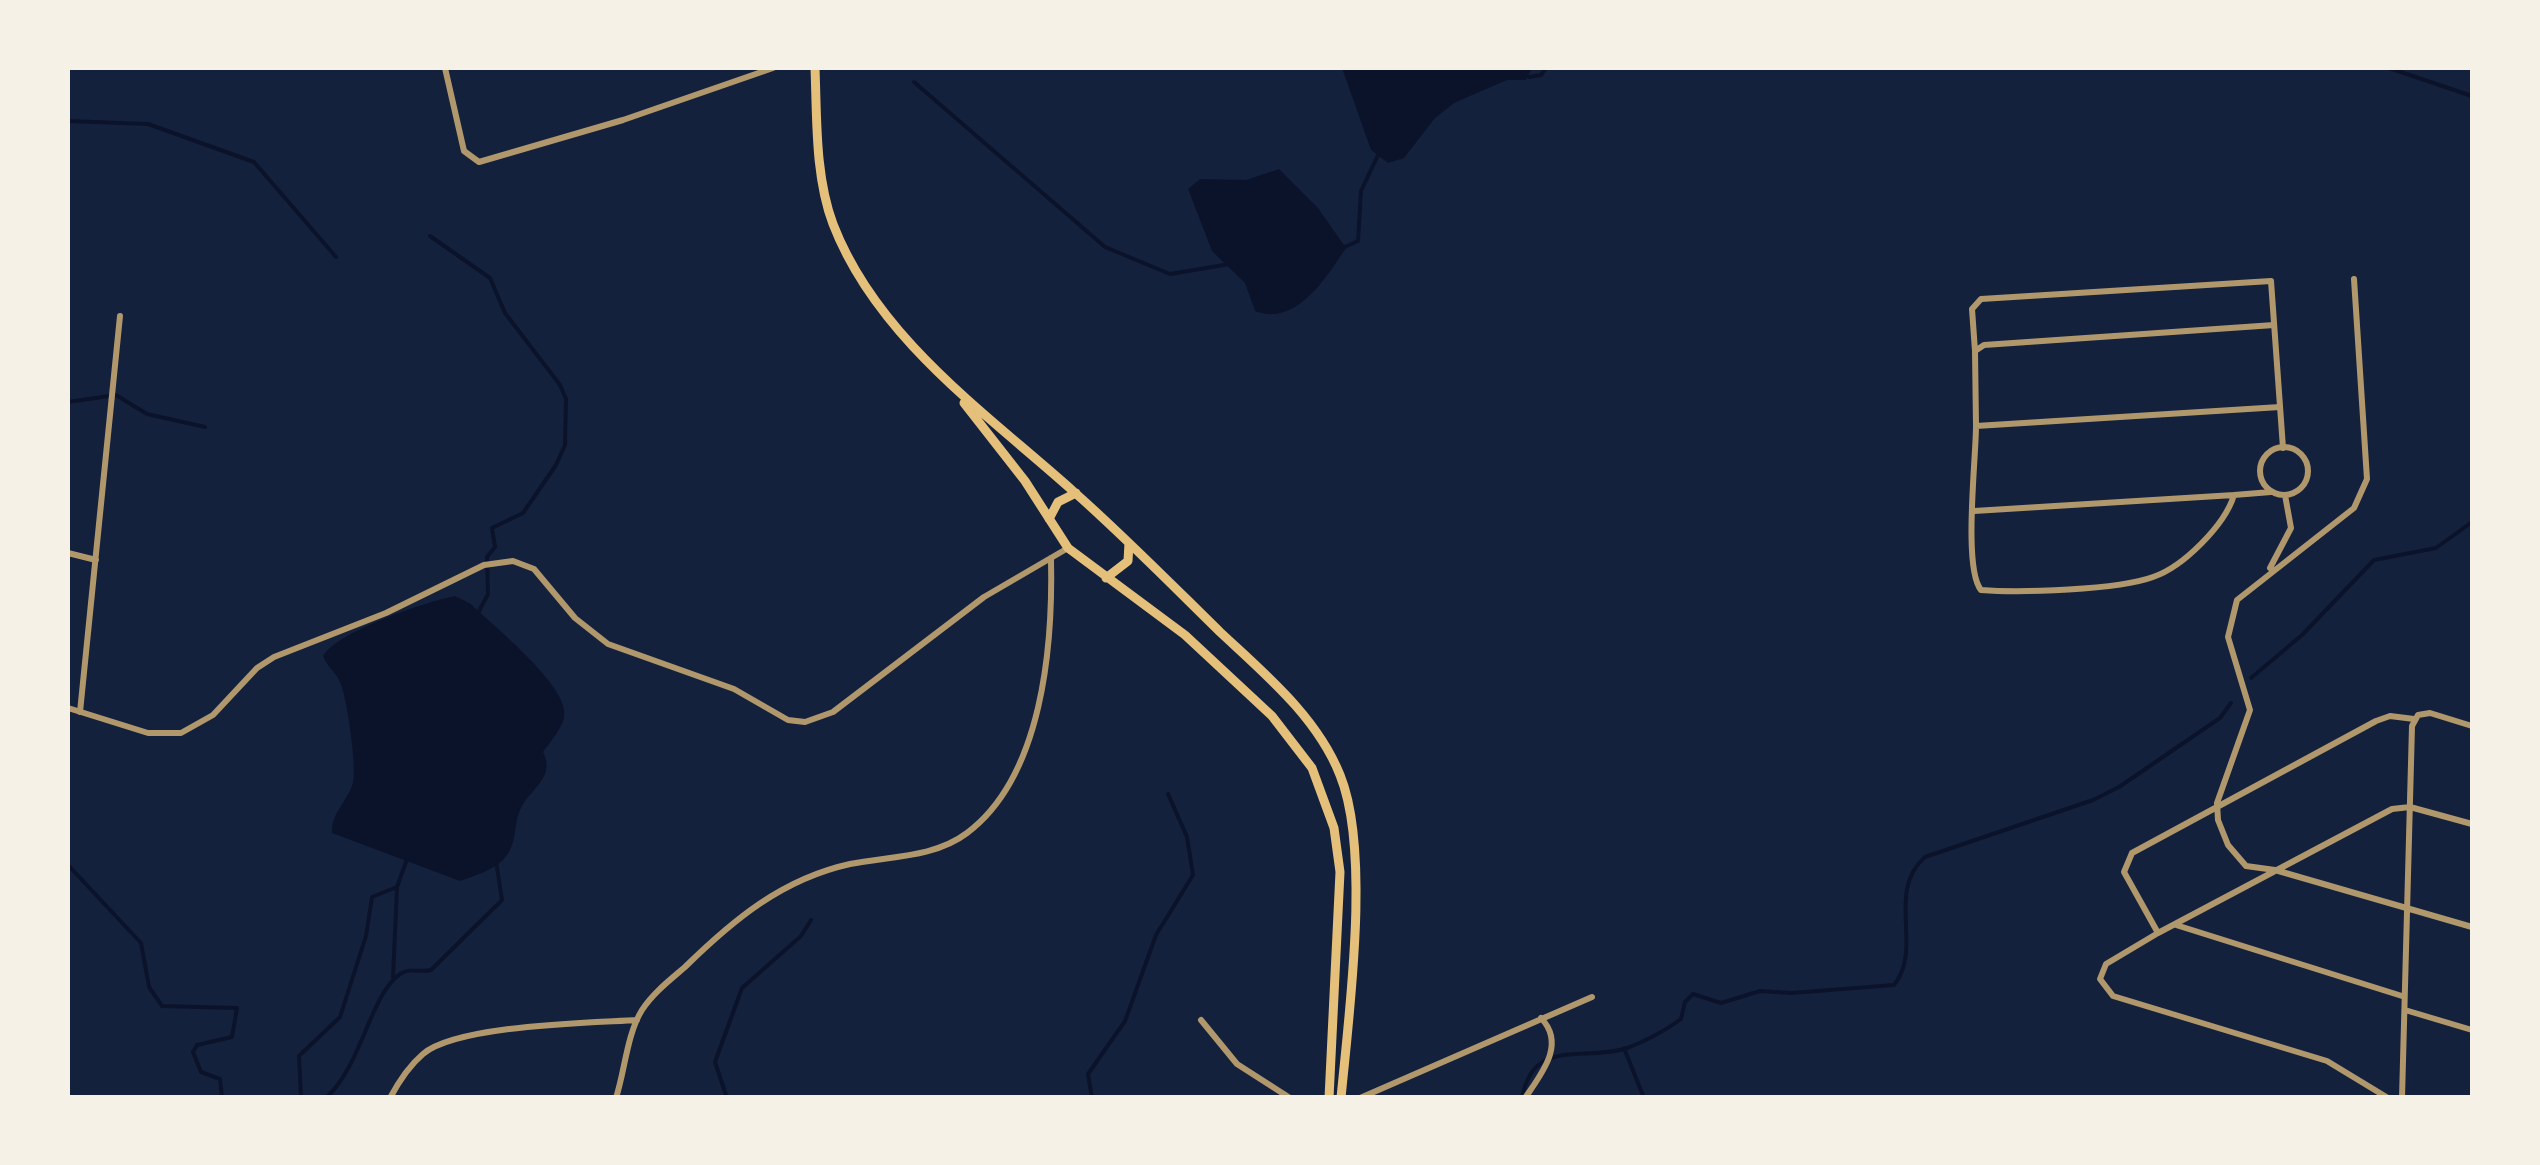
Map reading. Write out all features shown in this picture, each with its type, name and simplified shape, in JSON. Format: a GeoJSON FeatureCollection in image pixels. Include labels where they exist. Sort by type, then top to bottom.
{"type":"FeatureCollection","features":[{"type":"Feature","properties":{"kind":"main road"},"geometry":{"type":"LineString","coordinates":[[815,68],[822,177],[832,220],[849,261],[960,396],[1068,548],[1185,635],[1272,716],[1304,754],[1320,786],[1334,828],[1340,872],[1329,1098]]}},
{"type":"Feature","properties":{"kind":"main road"},"geometry":{"type":"LineString","coordinates":[[960,396],[1076,493],[1302,712],[1340,776],[1356,858],[1342,1098]]}},
{"type":"Feature","properties":{"kind":"main road"},"geometry":{"type":"LineString","coordinates":[[1049,519],[1058,502],[1076,493]]}},
{"type":"Feature","properties":{"kind":"main road"},"geometry":{"type":"LineString","coordinates":[[1106,578],[1128,560],[1128,544]]}},
{"type":"Feature","properties":{"kind":"street"},"geometry":{"type":"LineString","coordinates":[[446,68],[464,151],[479,162],[604,126],[773,68]]}},
{"type":"Feature","properties":{"kind":"street"},"geometry":{"type":"LineString","coordinates":[[2354,279],[2367,480],[2354,508],[2237,600],[2228,637],[2250,710],[2217,803],[2218,820],[2228,845],[2246,866],[2275,870],[2472,927]]}},
{"type":"Feature","properties":{"kind":"street"},"geometry":{"type":"LineString","coordinates":[[2234,495],[2230,508],[2182,560],[2156,577],[2090,585],[1981,590],[1973,580],[1976,351],[1972,309],[1980,299],[2271,281],[2283,448]]}},
{"type":"Feature","properties":{"kind":"street"},"geometry":{"type":"LineString","coordinates":[[80,712],[120,316]]}},
{"type":"Feature","properties":{"kind":"street"},"geometry":{"type":"LineString","coordinates":[[1976,351],[1996,342],[2274,325]]}},
{"type":"Feature","properties":{"kind":"street"},"geometry":{"type":"LineString","coordinates":[[1976,426],[2280,407]]}},
{"type":"Feature","properties":{"kind":"street"},"geometry":{"type":"LineString","coordinates":[[1974,511],[2271,492],[2286,495],[2299,490],[2308,470],[2303,456],[2283,448],[2269,453],[2261,466],[2262,480],[2271,492]]}},
{"type":"Feature","properties":{"kind":"street"},"geometry":{"type":"LineString","coordinates":[[2267,574],[2291,528],[2286,495]]}},
{"type":"Feature","properties":{"kind":"street"},"geometry":{"type":"LineString","coordinates":[[68,708],[148,733],[181,732],[213,715],[257,668],[274,657],[386,613],[484,565],[513,560],[534,568],[575,618],[608,644],[734,690],[788,720],[805,722],[832,712],[984,596],[1068,548]]}},
{"type":"Feature","properties":{"kind":"street"},"geometry":{"type":"LineString","coordinates":[[68,554],[96,560]]}},
{"type":"Feature","properties":{"kind":"street"},"geometry":{"type":"LineString","coordinates":[[616,1098],[637,1020],[649,1001],[721,932],[773,894],[825,871],[945,846],[988,813],[1010,779],[1032,724],[1048,639],[1052,558]]}},
{"type":"Feature","properties":{"kind":"street"},"geometry":{"type":"LineString","coordinates":[[2158,933],[2124,872],[2132,853],[2217,803],[2376,721],[2390,716],[2414,719],[2430,713],[2472,726]]}},
{"type":"Feature","properties":{"kind":"street"},"geometry":{"type":"LineString","coordinates":[[2402,1098],[2414,719]]}},
{"type":"Feature","properties":{"kind":"street"},"geometry":{"type":"LineString","coordinates":[[2388,1098],[2327,1061],[2113,996],[2100,978],[2106,964],[2158,933],[2392,809],[2410,807],[2472,824]]}},
{"type":"Feature","properties":{"kind":"street"},"geometry":{"type":"LineString","coordinates":[[2174,924],[2403,996]]}},
{"type":"Feature","properties":{"kind":"street"},"geometry":{"type":"LineString","coordinates":[[1360,1098],[1592,996]]}},
{"type":"Feature","properties":{"kind":"street"},"geometry":{"type":"LineString","coordinates":[[2405,1010],[2472,1030]]}},
{"type":"Feature","properties":{"kind":"street"},"geometry":{"type":"LineString","coordinates":[[1525,1098],[1542,1073],[1553,1042],[1551,1029],[1541,1018]]}},
{"type":"Feature","properties":{"kind":"street"},"geometry":{"type":"LineString","coordinates":[[390,1098],[422,1054],[440,1046],[498,1032],[637,1020]]}},
{"type":"Feature","properties":{"kind":"street"},"geometry":{"type":"LineString","coordinates":[[1201,1020],[1237,1064],[1290,1098]]}},
{"type":"Feature","properties":{"kind":"water"},"geometry":{"type":"Polygon","coordinates":[[[1342,68],[1532,68],[1526,80],[1507,80],[1454,103],[1435,118],[1404,158],[1388,163],[1371,150],[1342,68]]]}},
{"type":"Feature","properties":{"kind":"water"},"geometry":{"type":"Polygon","coordinates":[[[1279,169],[1318,208],[1346,248],[1308,297],[1284,312],[1270,314],[1255,311],[1245,283],[1212,251],[1188,189],[1200,179],[1246,180],[1279,169]]]}},
{"type":"Feature","properties":{"kind":"water"},"geometry":{"type":"Polygon","coordinates":[[[455,596],[471,604],[544,674],[563,705],[564,718],[543,752],[544,775],[521,808],[508,854],[494,867],[460,881],[332,833],[334,819],[353,783],[354,763],[343,690],[323,656],[332,646],[363,628],[455,596]]]}},
{"type":"Feature","properties":{"kind":"waterway"},"geometry":{"type":"LineString","coordinates":[[1529,77],[1541,75],[1546,68]]}},
{"type":"Feature","properties":{"kind":"waterway"},"geometry":{"type":"LineString","coordinates":[[2389,68],[2472,96]]}},
{"type":"Feature","properties":{"kind":"waterway"},"geometry":{"type":"LineString","coordinates":[[914,82],[1105,247],[1170,274],[1230,264]]}},
{"type":"Feature","properties":{"kind":"waterway"},"geometry":{"type":"LineString","coordinates":[[68,121],[148,124],[254,162],[336,257]]}},
{"type":"Feature","properties":{"kind":"waterway"},"geometry":{"type":"LineString","coordinates":[[1342,248],[1358,241],[1361,191],[1379,153]]}},
{"type":"Feature","properties":{"kind":"waterway"},"geometry":{"type":"LineString","coordinates":[[430,236],[490,278],[505,313],[560,385],[566,399],[565,445],[556,465],[523,513],[492,528],[495,547],[487,557],[488,594],[478,613]]}},
{"type":"Feature","properties":{"kind":"waterway"},"geometry":{"type":"LineString","coordinates":[[68,402],[116,395],[147,414],[205,427]]}},
{"type":"Feature","properties":{"kind":"waterway"},"geometry":{"type":"LineString","coordinates":[[2251,678],[2302,635],[2374,560],[2436,548],[2472,522]]}},
{"type":"Feature","properties":{"kind":"waterway"},"geometry":{"type":"LineString","coordinates":[[1522,1098],[1528,1079],[1548,1059],[1608,1052],[1638,1043],[1681,1019],[1685,1002],[1693,994],[1721,1003],[1760,991],[1791,993],[1894,985],[1906,954],[1908,887],[1913,871],[1925,857],[2093,800],[2119,787],[2220,718],[2231,703]]}},
{"type":"Feature","properties":{"kind":"waterway"},"geometry":{"type":"LineString","coordinates":[[1092,1098],[1088,1074],[1125,1021],[1156,935],[1193,875],[1187,837],[1168,794]]}},
{"type":"Feature","properties":{"kind":"waterway"},"geometry":{"type":"LineString","coordinates":[[393,977],[397,887],[407,859]]}},
{"type":"Feature","properties":{"kind":"waterway"},"geometry":{"type":"LineString","coordinates":[[326,1098],[349,1068],[390,984],[404,972],[431,970],[502,900],[496,861]]}},
{"type":"Feature","properties":{"kind":"waterway"},"geometry":{"type":"LineString","coordinates":[[68,865],[141,943],[149,987],[162,1006],[237,1008],[232,1037],[197,1045],[193,1052],[201,1072],[220,1079],[222,1098]]}},
{"type":"Feature","properties":{"kind":"waterway"},"geometry":{"type":"LineString","coordinates":[[301,1098],[299,1056],[340,1017],[366,936],[372,897],[397,887]]}},
{"type":"Feature","properties":{"kind":"waterway"},"geometry":{"type":"LineString","coordinates":[[727,1098],[715,1062],[742,988],[801,936],[811,920]]}},
{"type":"Feature","properties":{"kind":"waterway"},"geometry":{"type":"LineString","coordinates":[[1624,1048],[1644,1098]]}}]}
